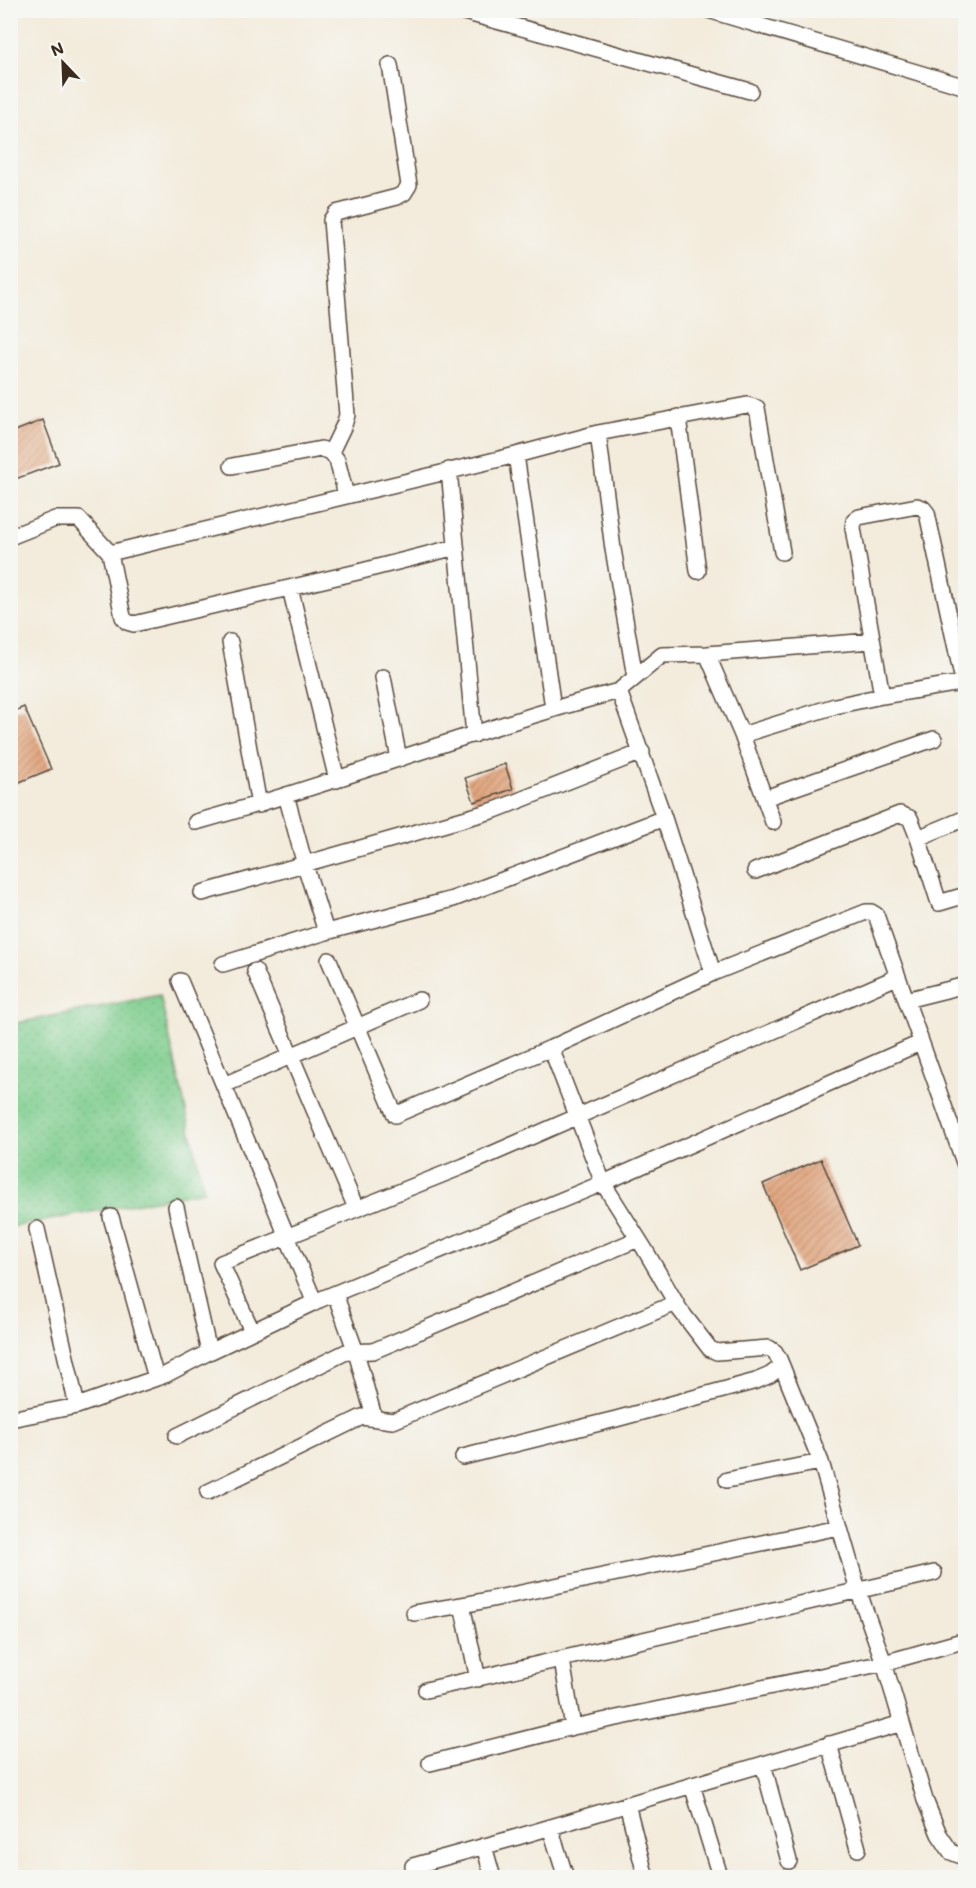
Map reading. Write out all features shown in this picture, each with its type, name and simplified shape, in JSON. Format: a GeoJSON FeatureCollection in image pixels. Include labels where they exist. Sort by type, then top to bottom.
{"type":"FeatureCollection","features":[{"type":"Feature","properties":{"kind":"street"},"geometry":{"type":"LineString","coordinates":[[457,10],[750,91]]}},
{"type":"Feature","properties":{"kind":"street"},"geometry":{"type":"LineString","coordinates":[[708,10],[966,87]]}},
{"type":"Feature","properties":{"kind":"street"},"geometry":{"type":"LineString","coordinates":[[331,452],[347,415],[331,220],[336,213],[397,197],[404,193],[409,185],[390,65]]}},
{"type":"Feature","properties":{"kind":"street"},"geometry":{"type":"LineString","coordinates":[[110,553],[516,455],[597,433],[747,405],[757,408],[782,552]]}},
{"type":"Feature","properties":{"kind":"street"},"geometry":{"type":"LineString","coordinates":[[678,417],[698,571]]}},
{"type":"Feature","properties":{"kind":"street"},"geometry":{"type":"LineString","coordinates":[[597,433],[613,549],[635,677]]}},
{"type":"Feature","properties":{"kind":"street"},"geometry":{"type":"LineString","coordinates":[[232,466],[321,449],[331,452],[337,459],[346,495]]}},
{"type":"Feature","properties":{"kind":"street"},"geometry":{"type":"LineString","coordinates":[[516,455],[553,708]]}},
{"type":"Feature","properties":{"kind":"street"},"geometry":{"type":"LineString","coordinates":[[449,470],[474,735]]}},
{"type":"Feature","properties":{"kind":"street"},"geometry":{"type":"LineString","coordinates":[[742,735],[835,706],[964,682],[927,513],[923,508],[917,506],[859,517],[854,521],[871,641],[882,696]]}},
{"type":"Feature","properties":{"kind":"street"},"geometry":{"type":"LineString","coordinates":[[10,537],[55,519],[79,519],[110,553],[123,617],[127,622],[134,624],[456,547]]}},
{"type":"Feature","properties":{"kind":"street"},"geometry":{"type":"LineString","coordinates":[[290,588],[337,780]]}},
{"type":"Feature","properties":{"kind":"street"},"geometry":{"type":"LineString","coordinates":[[196,822],[259,805],[553,708],[619,691],[662,655],[707,654],[871,641]]}},
{"type":"Feature","properties":{"kind":"street"},"geometry":{"type":"LineString","coordinates":[[230,642],[259,805]]}},
{"type":"Feature","properties":{"kind":"street"},"geometry":{"type":"LineString","coordinates":[[707,654],[742,735],[773,822]]}},
{"type":"Feature","properties":{"kind":"street"},"geometry":{"type":"LineString","coordinates":[[383,677],[399,759]]}},
{"type":"Feature","properties":{"kind":"street"},"geometry":{"type":"LineString","coordinates":[[619,691],[642,752],[713,973]]}},
{"type":"Feature","properties":{"kind":"street"},"geometry":{"type":"LineString","coordinates":[[765,798],[934,739]]}},
{"type":"Feature","properties":{"kind":"street"},"geometry":{"type":"LineString","coordinates":[[202,893],[495,810],[642,752]]}},
{"type":"Feature","properties":{"kind":"street"},"geometry":{"type":"LineString","coordinates":[[286,795],[326,932]]}},
{"type":"Feature","properties":{"kind":"street"},"geometry":{"type":"LineString","coordinates":[[755,871],[900,814],[910,818],[939,903],[966,895]]}},
{"type":"Feature","properties":{"kind":"street"},"geometry":{"type":"LineString","coordinates":[[223,964],[326,932],[453,899],[664,818]]}},
{"type":"Feature","properties":{"kind":"street"},"geometry":{"type":"LineString","coordinates":[[918,838],[966,818]]}},
{"type":"Feature","properties":{"kind":"street"},"geometry":{"type":"LineString","coordinates":[[329,960],[395,1114],[550,1048],[713,973],[866,912],[876,915],[966,1168]]}},
{"type":"Feature","properties":{"kind":"street"},"geometry":{"type":"LineString","coordinates":[[255,970],[356,1208]]}},
{"type":"Feature","properties":{"kind":"street"},"geometry":{"type":"LineString","coordinates":[[252,1331],[221,1263],[464,1166],[897,977]]}},
{"type":"Feature","properties":{"kind":"street"},"geometry":{"type":"LineString","coordinates":[[180,981],[315,1303]]}},
{"type":"Feature","properties":{"kind":"street"},"geometry":{"type":"LineString","coordinates":[[906,1000],[966,985]]}},
{"type":"Feature","properties":{"kind":"street"},"geometry":{"type":"LineString","coordinates":[[224,1085],[419,1000]]}},
{"type":"Feature","properties":{"kind":"street"},"geometry":{"type":"LineString","coordinates":[[10,1419],[77,1406],[165,1375],[252,1331],[335,1294],[603,1183],[920,1043]]}},
{"type":"Feature","properties":{"kind":"street"},"geometry":{"type":"LineString","coordinates":[[550,1048],[603,1183],[675,1303],[710,1349],[717,1352],[769,1348],[775,1352],[822,1462],[858,1590],[884,1662],[925,1800],[939,1834],[951,1852],[961,1856],[966,1855]]}},
{"type":"Feature","properties":{"kind":"street"},"geometry":{"type":"LineString","coordinates":[[176,1207],[209,1352]]}},
{"type":"Feature","properties":{"kind":"street"},"geometry":{"type":"LineString","coordinates":[[111,1217],[156,1378]]}},
{"type":"Feature","properties":{"kind":"street"},"geometry":{"type":"LineString","coordinates":[[37,1229],[77,1406]]}},
{"type":"Feature","properties":{"kind":"street"},"geometry":{"type":"LineString","coordinates":[[177,1436],[346,1352],[373,1351],[638,1239]]}},
{"type":"Feature","properties":{"kind":"street"},"geometry":{"type":"LineString","coordinates":[[335,1294],[356,1352],[374,1417]]}},
{"type":"Feature","properties":{"kind":"street"},"geometry":{"type":"LineString","coordinates":[[208,1492],[362,1417],[393,1421],[675,1303]]}},
{"type":"Feature","properties":{"kind":"street"},"geometry":{"type":"LineString","coordinates":[[463,1457],[756,1381],[782,1366]]}},
{"type":"Feature","properties":{"kind":"street"},"geometry":{"type":"LineString","coordinates":[[727,1480],[822,1462]]}},
{"type":"Feature","properties":{"kind":"street"},"geometry":{"type":"LineString","coordinates":[[414,1613],[839,1527]]}},
{"type":"Feature","properties":{"kind":"street"},"geometry":{"type":"LineString","coordinates":[[426,1690],[934,1573]]}},
{"type":"Feature","properties":{"kind":"street"},"geometry":{"type":"LineString","coordinates":[[462,1605],[478,1679]]}},
{"type":"Feature","properties":{"kind":"street"},"geometry":{"type":"LineString","coordinates":[[430,1764],[573,1727],[884,1662],[960,1642]]}},
{"type":"Feature","properties":{"kind":"street"},"geometry":{"type":"LineString","coordinates":[[562,1660],[573,1727]]}},
{"type":"Feature","properties":{"kind":"street"},"geometry":{"type":"LineString","coordinates":[[416,1878],[413,1866],[902,1723]]}},
{"type":"Feature","properties":{"kind":"street"},"geometry":{"type":"LineString","coordinates":[[828,1744],[858,1849]]}},
{"type":"Feature","properties":{"kind":"street"},"geometry":{"type":"LineString","coordinates":[[763,1764],[789,1861]]}},
{"type":"Feature","properties":{"kind":"street"},"geometry":{"type":"LineString","coordinates":[[692,1785],[719,1873]]}},
{"type":"Feature","properties":{"kind":"street"},"geometry":{"type":"LineString","coordinates":[[627,1804],[646,1878]]}},
{"type":"Feature","properties":{"kind":"street"},"geometry":{"type":"LineString","coordinates":[[550,1827],[566,1878]]}},
{"type":"Feature","properties":{"kind":"street"},"geometry":{"type":"LineString","coordinates":[[484,1846],[493,1878]]}},
{"type":"Feature","properties":{"kind":"green space"},"geometry":{"type":"Polygon","coordinates":[[[160,995],[204,1191],[11,1227],[11,1024],[160,995]]]}},
{"type":"Feature","properties":{"kind":"building"},"geometry":{"type":"Polygon","coordinates":[[[43,420],[59,463],[10,481],[10,433],[43,420]]]}},
{"type":"Feature","properties":{"kind":"building"},"geometry":{"type":"Polygon","coordinates":[[[24,707],[51,769],[10,786],[10,713],[24,707]]]}},
{"type":"Feature","properties":{"kind":"building"},"geometry":{"type":"Polygon","coordinates":[[[505,764],[513,789],[474,802],[465,778],[505,764]]]}},
{"type":"Feature","properties":{"kind":"building"},"geometry":{"type":"Polygon","coordinates":[[[821,1159],[858,1245],[800,1270],[763,1184],[821,1159]]]}}]}
